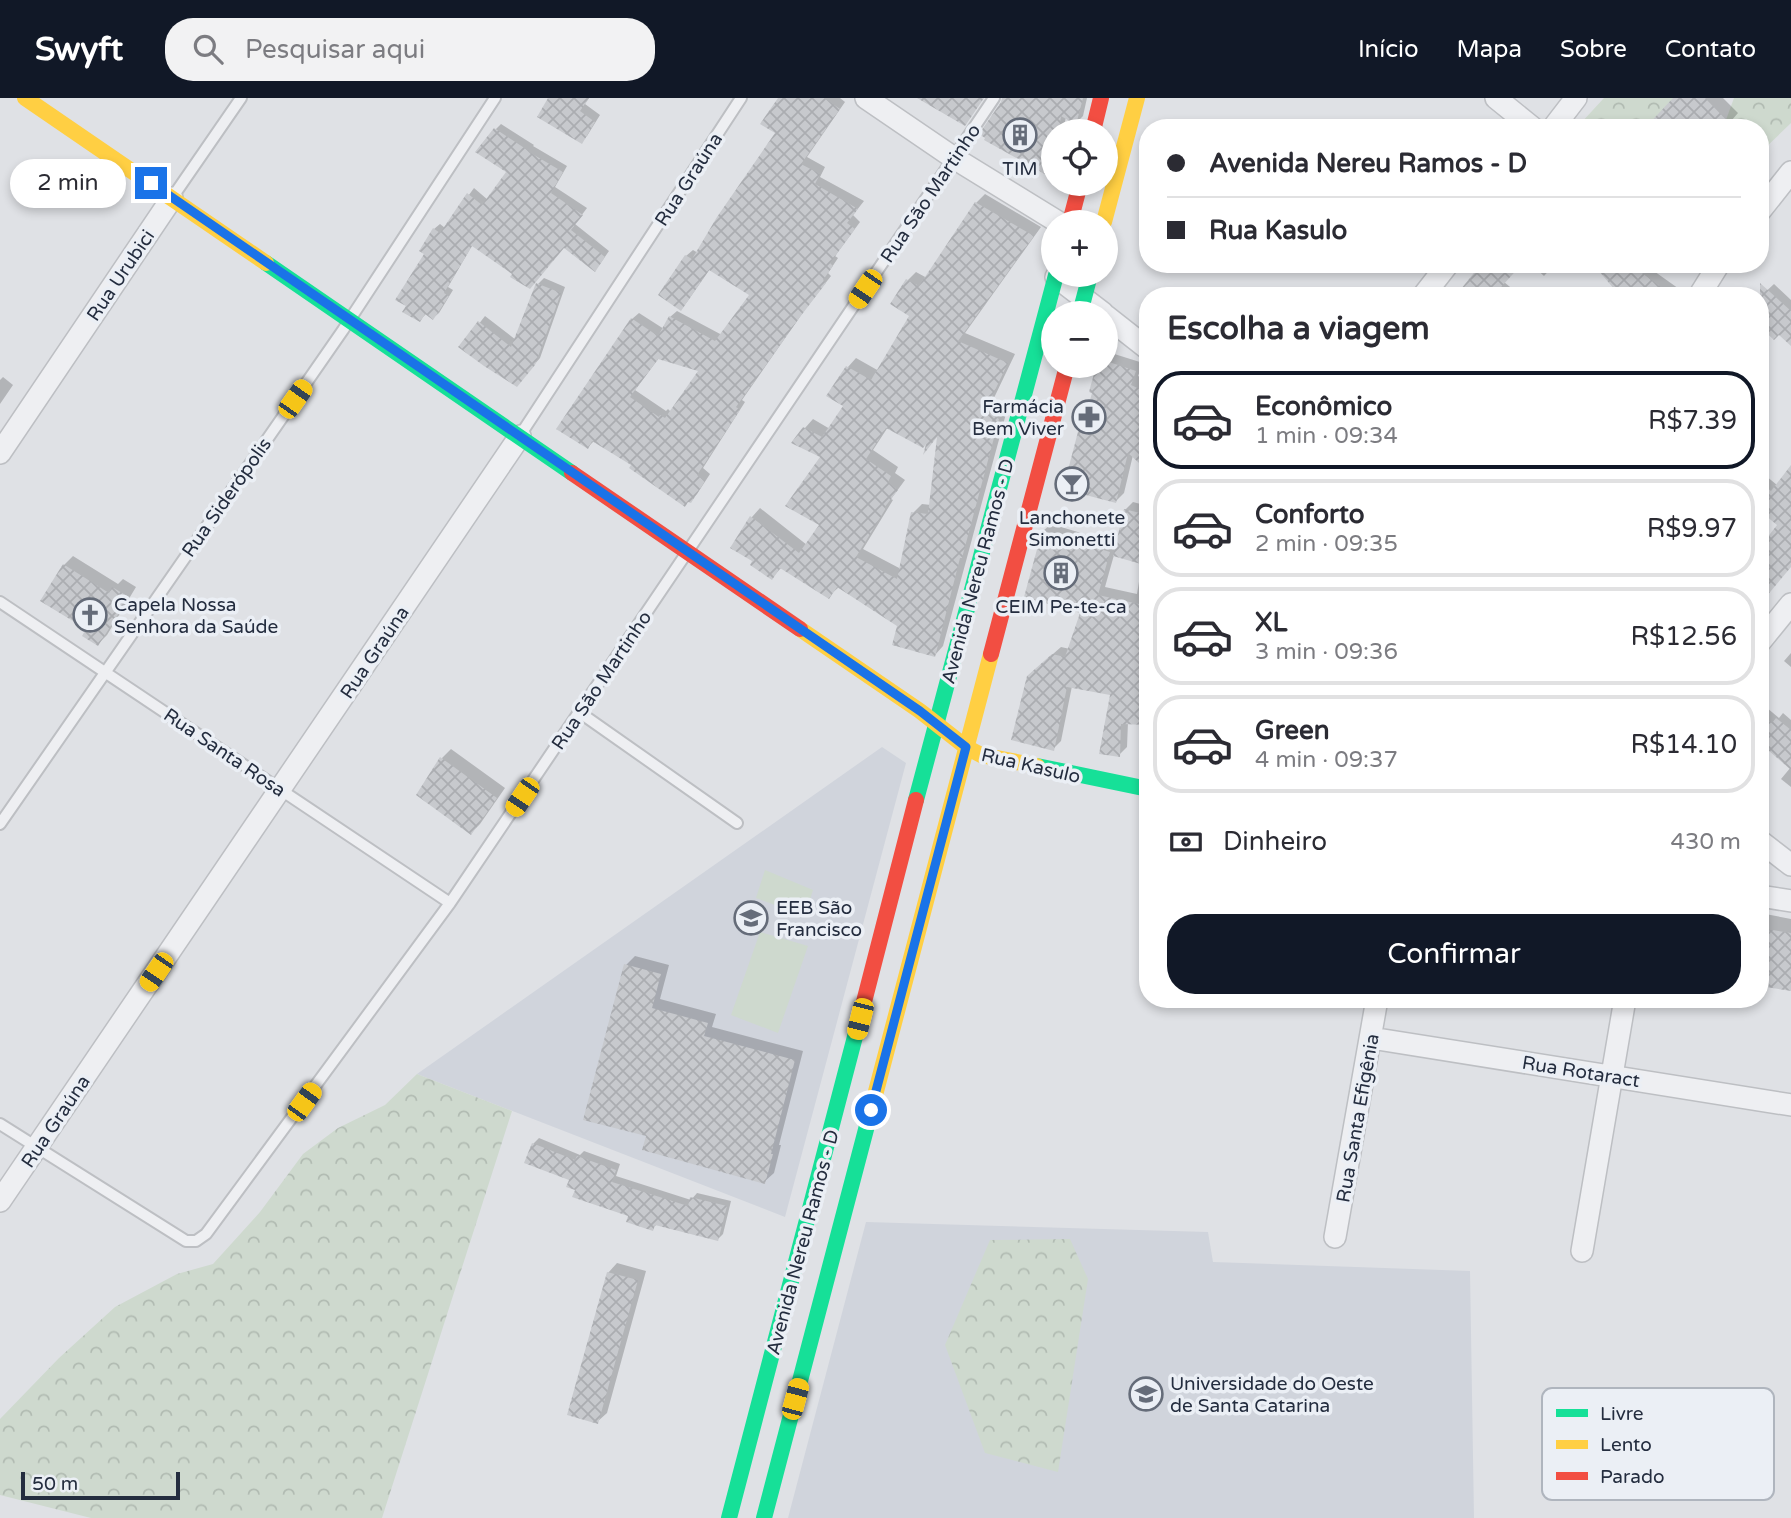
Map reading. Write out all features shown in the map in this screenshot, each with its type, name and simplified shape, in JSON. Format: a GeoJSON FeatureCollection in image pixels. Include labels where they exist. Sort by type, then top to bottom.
{"type":"FeatureCollection","features":[{"type":"Feature","properties":{"kind":"street","name":"Rua Kasulo"},"geometry":{"type":"LineString","coordinates":[[25,98],[920,711],[966,747],[981,755],[1139,787]]}},
{"type":"Feature","properties":{"kind":"street"},"geometry":{"type":"LineString","coordinates":[[866,98],[954,158],[1041,212]]}},
{"type":"Feature","properties":{"kind":"street"},"geometry":{"type":"LineString","coordinates":[[1096,119],[1101,98]]}},
{"type":"Feature","properties":{"kind":"street"},"geometry":{"type":"LineString","coordinates":[[1107,210],[1137,98]]}},
{"type":"Feature","properties":{"kind":"street"},"geometry":{"type":"LineString","coordinates":[[1496,98],[1522,119]]}},
{"type":"Feature","properties":{"kind":"street"},"geometry":{"type":"LineString","coordinates":[[1560,119],[1576,98]]}},
{"type":"Feature","properties":{"kind":"street"},"geometry":{"type":"LineString","coordinates":[[1769,200],[1791,172]]}},
{"type":"Feature","properties":{"kind":"street","name":"Rua Urubici"},"geometry":{"type":"LineString","coordinates":[[0,453],[172,198]]}},
{"type":"Feature","properties":{"kind":"street"},"geometry":{"type":"LineString","coordinates":[[1430,287],[1441,273]]}},
{"type":"Feature","properties":{"kind":"street","name":"Avenida Nereu Ramos - D"},"geometry":{"type":"LineString","coordinates":[[764,1518],[772,1421],[936,724],[1053,287]]}},
{"type":"Feature","properties":{"kind":"street"},"geometry":{"type":"LineString","coordinates":[[1066,287],[1078,301]]}},
{"type":"Feature","properties":{"kind":"street"},"geometry":{"type":"LineString","coordinates":[[1118,325],[1139,342]]}},
{"type":"Feature","properties":{"kind":"street","name":"Avenida Nereu Ramos - D"},"geometry":{"type":"LineString","coordinates":[[729,1518],[772,1421],[966,747],[1063,378]]}},
{"type":"Feature","properties":{"kind":"street","name":"Rua Graúna"},"geometry":{"type":"LineString","coordinates":[[0,1201],[520,436]]}},
{"type":"Feature","properties":{"kind":"street"},"geometry":{"type":"LineString","coordinates":[[1769,631],[1791,604]]}},
{"type":"Feature","properties":{"kind":"street"},"geometry":{"type":"LineString","coordinates":[[1769,848],[1791,865]]}},
{"type":"Feature","properties":{"kind":"street"},"geometry":{"type":"LineString","coordinates":[[1769,897],[1791,901]]}},
{"type":"Feature","properties":{"kind":"street","name":"Rua Santa Efigênia"},"geometry":{"type":"LineString","coordinates":[[1335,1237],[1376,1008]]}},
{"type":"Feature","properties":{"kind":"street"},"geometry":{"type":"LineString","coordinates":[[1582,1251],[1623,1008]]}},
{"type":"Feature","properties":{"kind":"street","name":"Rua Rotaract"},"geometry":{"type":"LineString","coordinates":[[1371,1038],[1791,1105]]}},
{"type":"Feature","properties":{"kind":"lane","name":"Rua Urubici"},"geometry":{"type":"LineString","coordinates":[[172,198],[241,98]]}},
{"type":"Feature","properties":{"kind":"lane","name":"Rua Siderópolis"},"geometry":{"type":"LineString","coordinates":[[0,824],[350,320],[495,98]]}},
{"type":"Feature","properties":{"kind":"lane","name":"Rua Graúna"},"geometry":{"type":"LineString","coordinates":[[520,436],[741,98]]}},
{"type":"Feature","properties":{"kind":"lane","name":"Rua São Martinho"},"geometry":{"type":"LineString","coordinates":[[37,1149],[186,1241],[196,1241],[206,1234],[450,903],[995,98]]}},
{"type":"Feature","properties":{"kind":"lane","name":"Rua Santa Rosa"},"geometry":{"type":"LineString","coordinates":[[0,602],[450,903]]}},
{"type":"Feature","properties":{"kind":"lane"},"geometry":{"type":"LineString","coordinates":[[579,712],[737,823]]}},
{"type":"Feature","properties":{"kind":"lane"},"geometry":{"type":"LineString","coordinates":[[0,1124],[37,1149]]}},
{"type":"Feature","properties":{"kind":"shaded area","name":"EEB São Francisco"},"geometry":{"type":"Polygon","coordinates":[[[882,747],[906,763],[785,1217],[417,1074],[882,747]]]}},
{"type":"Feature","properties":{"kind":"shaded area","name":"Universidade do Oeste de Santa Catarina"},"geometry":{"type":"Polygon","coordinates":[[[866,1222],[1208,1232],[1213,1262],[1470,1271],[1474,1518],[788,1518],[866,1222]]]}},
{"type":"Feature","properties":{"kind":"green space"},"geometry":{"type":"Polygon","coordinates":[[[1604,98],[1675,98],[1663,119],[1585,119],[1604,98]]]}},
{"type":"Feature","properties":{"kind":"green space"},"geometry":{"type":"Polygon","coordinates":[[[1734,98],[1791,98],[1791,123],[1769,144],[1769,119],[1726,119],[1734,98]]]}},
{"type":"Feature","properties":{"kind":"green space"},"geometry":{"type":"Polygon","coordinates":[[[765,870],[813,890],[805,916],[756,898],[765,870]]]}},
{"type":"Feature","properties":{"kind":"green space"},"geometry":{"type":"Polygon","coordinates":[[[760,932],[808,946],[778,1033],[731,1015],[760,932]]]}},
{"type":"Feature","properties":{"kind":"green space"},"geometry":{"type":"Polygon","coordinates":[[[417,1074],[512,1111],[382,1518],[91,1518],[0,1495],[0,1419],[59,1358],[115,1307],[177,1274],[213,1264],[260,1212],[303,1154],[338,1128],[385,1105],[417,1074]]]}},
{"type":"Feature","properties":{"kind":"green space"},"geometry":{"type":"Polygon","coordinates":[[[1070,1239],[1088,1279],[1058,1472],[985,1453],[945,1345],[990,1240],[1070,1239]]]}},
{"type":"Feature","properties":{"kind":"building"},"geometry":{"type":"Polygon","coordinates":[[[548,98],[589,98],[580,111],[595,122],[582,144],[537,117],[548,98]]]}},
{"type":"Feature","properties":{"kind":"building"},"geometry":{"type":"Polygon","coordinates":[[[778,98],[824,98],[840,109],[801,164],[820,174],[815,184],[858,209],[847,223],[855,229],[830,263],[833,266],[823,280],[826,283],[736,407],[740,410],[697,475],[705,481],[691,503],[688,502],[685,507],[629,468],[631,465],[592,441],[588,449],[556,429],[631,318],[658,336],[669,316],[715,341],[749,295],[709,270],[681,311],[658,295],[685,255],[692,259],[717,217],[775,133],[760,124],[778,98]],[[658,359],[630,397],[659,417],[660,415],[665,418],[698,371],[658,359]]]}},
{"type":"Feature","properties":{"kind":"building"},"geometry":{"type":"Polygon","coordinates":[[[917,98],[984,98],[965,126],[917,98]]]}},
{"type":"Feature","properties":{"kind":"building","name":"TIM"},"geometry":{"type":"Polygon","coordinates":[[[1002,98],[1083,98],[1078,119],[1061,116],[1061,119],[1041,119],[1041,172],[984,140],[979,134],[1002,98]]]}},
{"type":"Feature","properties":{"kind":"building"},"geometry":{"type":"Polygon","coordinates":[[[1673,98],[1705,98],[1725,119],[1653,119],[1673,98]]]}},
{"type":"Feature","properties":{"kind":"building"},"geometry":{"type":"Polygon","coordinates":[[[494,128],[563,172],[551,193],[583,215],[571,230],[605,257],[595,272],[564,248],[530,289],[510,277],[512,274],[472,246],[444,293],[449,296],[433,320],[425,314],[420,322],[402,312],[406,306],[395,300],[424,254],[419,251],[433,228],[440,233],[467,193],[482,205],[506,172],[475,152],[494,128]]]}},
{"type":"Feature","properties":{"kind":"building"},"geometry":{"type":"Polygon","coordinates":[[[975,202],[1034,236],[958,341],[1008,363],[985,411],[999,419],[935,657],[892,645],[897,626],[837,587],[829,599],[780,568],[772,580],[750,565],[752,561],[730,548],[750,516],[799,553],[819,525],[785,506],[820,457],[791,443],[803,427],[822,437],[843,406],[826,396],[846,366],[871,380],[909,316],[890,304],[906,279],[919,286],[975,202]],[[886,428],[866,459],[891,476],[888,482],[898,490],[884,508],[856,557],[897,579],[911,512],[928,514],[937,437],[923,455],[926,444],[923,448],[886,428]]]}},
{"type":"Feature","properties":{"kind":"building"},"geometry":{"type":"Polygon","coordinates":[[[1474,273],[1514,273],[1501,287],[1463,287],[1474,273]]]}},
{"type":"Feature","properties":{"kind":"building"},"geometry":{"type":"Polygon","coordinates":[[[1601,273],[1642,273],[1661,287],[1612,287],[1601,273]]]}},
{"type":"Feature","properties":{"kind":"building"},"geometry":{"type":"Polygon","coordinates":[[[536,283],[561,293],[535,365],[517,387],[458,347],[478,321],[511,347],[536,283]]]}},
{"type":"Feature","properties":{"kind":"building"},"geometry":{"type":"Polygon","coordinates":[[[1769,291],[1791,311],[1791,346],[1779,335],[1774,340],[1769,335],[1769,291]]]}},
{"type":"Feature","properties":{"kind":"building"},"geometry":{"type":"Polygon","coordinates":[[[1118,365],[1136,371],[1131,385],[1139,389],[1139,463],[1128,453],[1116,503],[1063,489],[1079,428],[1082,429],[1092,393],[1089,392],[1093,378],[1118,378],[1118,365]]]}},
{"type":"Feature","properties":{"kind":"building"},"geometry":{"type":"Polygon","coordinates":[[[1791,465],[1791,567],[1769,593],[1769,535],[1777,525],[1769,518],[1769,489],[1771,491],[1791,465]]]}},
{"type":"Feature","properties":{"kind":"building"},"geometry":{"type":"Polygon","coordinates":[[[1124,509],[1139,513],[1139,563],[1113,556],[1124,509]]]}},
{"type":"Feature","properties":{"kind":"building"},"geometry":{"type":"Polygon","coordinates":[[[1042,531],[1110,552],[1098,595],[1139,604],[1139,725],[1121,724],[1120,757],[1099,754],[1110,695],[1067,687],[1054,751],[1011,740],[1027,676],[1052,654],[1065,657],[1080,613],[1024,597],[1042,531]]]}},
{"type":"Feature","properties":{"kind":"building","name":"Capela Nossa Senhora da Saúde"},"geometry":{"type":"Polygon","coordinates":[[[63,564],[109,593],[112,587],[129,597],[98,646],[82,636],[86,629],[40,601],[63,564]]]}},
{"type":"Feature","properties":{"kind":"building"},"geometry":{"type":"Polygon","coordinates":[[[1776,718],[1791,730],[1791,770],[1769,751],[1769,720],[1772,723],[1776,718]]]}},
{"type":"Feature","properties":{"kind":"building"},"geometry":{"type":"Polygon","coordinates":[[[440,757],[497,798],[471,835],[416,795],[440,757]]]}},
{"type":"Feature","properties":{"kind":"building"},"geometry":{"type":"Polygon","coordinates":[[[1769,929],[1791,933],[1791,991],[1769,987],[1769,929]]]}},
{"type":"Feature","properties":{"kind":"building"},"geometry":{"type":"Polygon","coordinates":[[[624,964],[661,974],[652,1008],[708,1023],[704,1036],[795,1060],[765,1184],[642,1150],[646,1136],[583,1120],[624,964]]]}},
{"type":"Feature","properties":{"kind":"building"},"geometry":{"type":"Polygon","coordinates":[[[532,1143],[575,1160],[577,1156],[616,1170],[612,1182],[688,1206],[690,1197],[727,1206],[718,1241],[655,1225],[653,1231],[626,1222],[628,1216],[572,1197],[575,1190],[566,1187],[569,1180],[524,1163],[532,1143]]]}},
{"type":"Feature","properties":{"kind":"building"},"geometry":{"type":"Polygon","coordinates":[[[607,1272],[638,1280],[598,1424],[567,1415],[607,1272]]]}},
{"type":"Feature","properties":{"kind":"traffic: fast"},"geometry":{"type":"LineString","coordinates":[[266,263],[572,473]]}},
{"type":"Feature","properties":{"kind":"traffic: fast"},"geometry":{"type":"LineString","coordinates":[[916,800],[1053,287]]}},
{"type":"Feature","properties":{"kind":"traffic: fast"},"geometry":{"type":"LineString","coordinates":[[1083,301],[1087,287]]}},
{"type":"Feature","properties":{"kind":"traffic: fast"},"geometry":{"type":"LineString","coordinates":[[1037,766],[1139,787]]}},
{"type":"Feature","properties":{"kind":"traffic: fast"},"geometry":{"type":"LineString","coordinates":[[729,1518],[857,1029]]}},
{"type":"Feature","properties":{"kind":"traffic: fast"},"geometry":{"type":"LineString","coordinates":[[764,1518],[869,1118]]}},
{"type":"Feature","properties":{"kind":"traffic: slow"},"geometry":{"type":"LineString","coordinates":[[25,98],[266,263]]}},
{"type":"Feature","properties":{"kind":"traffic: slow"},"geometry":{"type":"LineString","coordinates":[[1107,210],[1137,98]]}},
{"type":"Feature","properties":{"kind":"traffic: slow"},"geometry":{"type":"LineString","coordinates":[[800,629],[920,711],[966,747],[981,755],[1037,766]]}},
{"type":"Feature","properties":{"kind":"traffic: slow"},"geometry":{"type":"LineString","coordinates":[[869,1118],[991,654]]}},
{"type":"Feature","properties":{"kind":"traffic: jam"},"geometry":{"type":"LineString","coordinates":[[1096,119],[1101,98]]}},
{"type":"Feature","properties":{"kind":"traffic: jam"},"geometry":{"type":"LineString","coordinates":[[1073,210],[1077,196]]}},
{"type":"Feature","properties":{"kind":"traffic: jam"},"geometry":{"type":"LineString","coordinates":[[991,654],[1064,378]]}},
{"type":"Feature","properties":{"kind":"traffic: jam"},"geometry":{"type":"LineString","coordinates":[[572,473],[800,629]]}},
{"type":"Feature","properties":{"kind":"traffic: jam"},"geometry":{"type":"LineString","coordinates":[[857,1029],[916,800]]}},
{"type":"Feature","properties":{"kind":"place","name":"TIM"},"geometry":{"type":"Point","coordinates":[1020,135]}},
{"type":"Feature","properties":{"kind":"place","name":"Farmácia Bem Viver"},"geometry":{"type":"Point","coordinates":[1089,417]}},
{"type":"Feature","properties":{"kind":"place","name":"Lanchonete Simonetti"},"geometry":{"type":"Point","coordinates":[1072,484]}},
{"type":"Feature","properties":{"kind":"place","name":"CEIM Pe-te-ca"},"geometry":{"type":"Point","coordinates":[1061,573]}},
{"type":"Feature","properties":{"kind":"place","name":"Capela Nossa Senhora da Saúde"},"geometry":{"type":"Point","coordinates":[90,615]}},
{"type":"Feature","properties":{"kind":"place","name":"EEB São Francisco"},"geometry":{"type":"Point","coordinates":[751,918]}},
{"type":"Feature","properties":{"kind":"place","name":"Universidade do Oeste de Santa Catarina"},"geometry":{"type":"Point","coordinates":[1146,1394]}},
{"type":"Feature","properties":{"kind":"route"},"geometry":{"type":"LineString","coordinates":[[151,183],[920,711],[966,747],[871,1110]]}}]}
